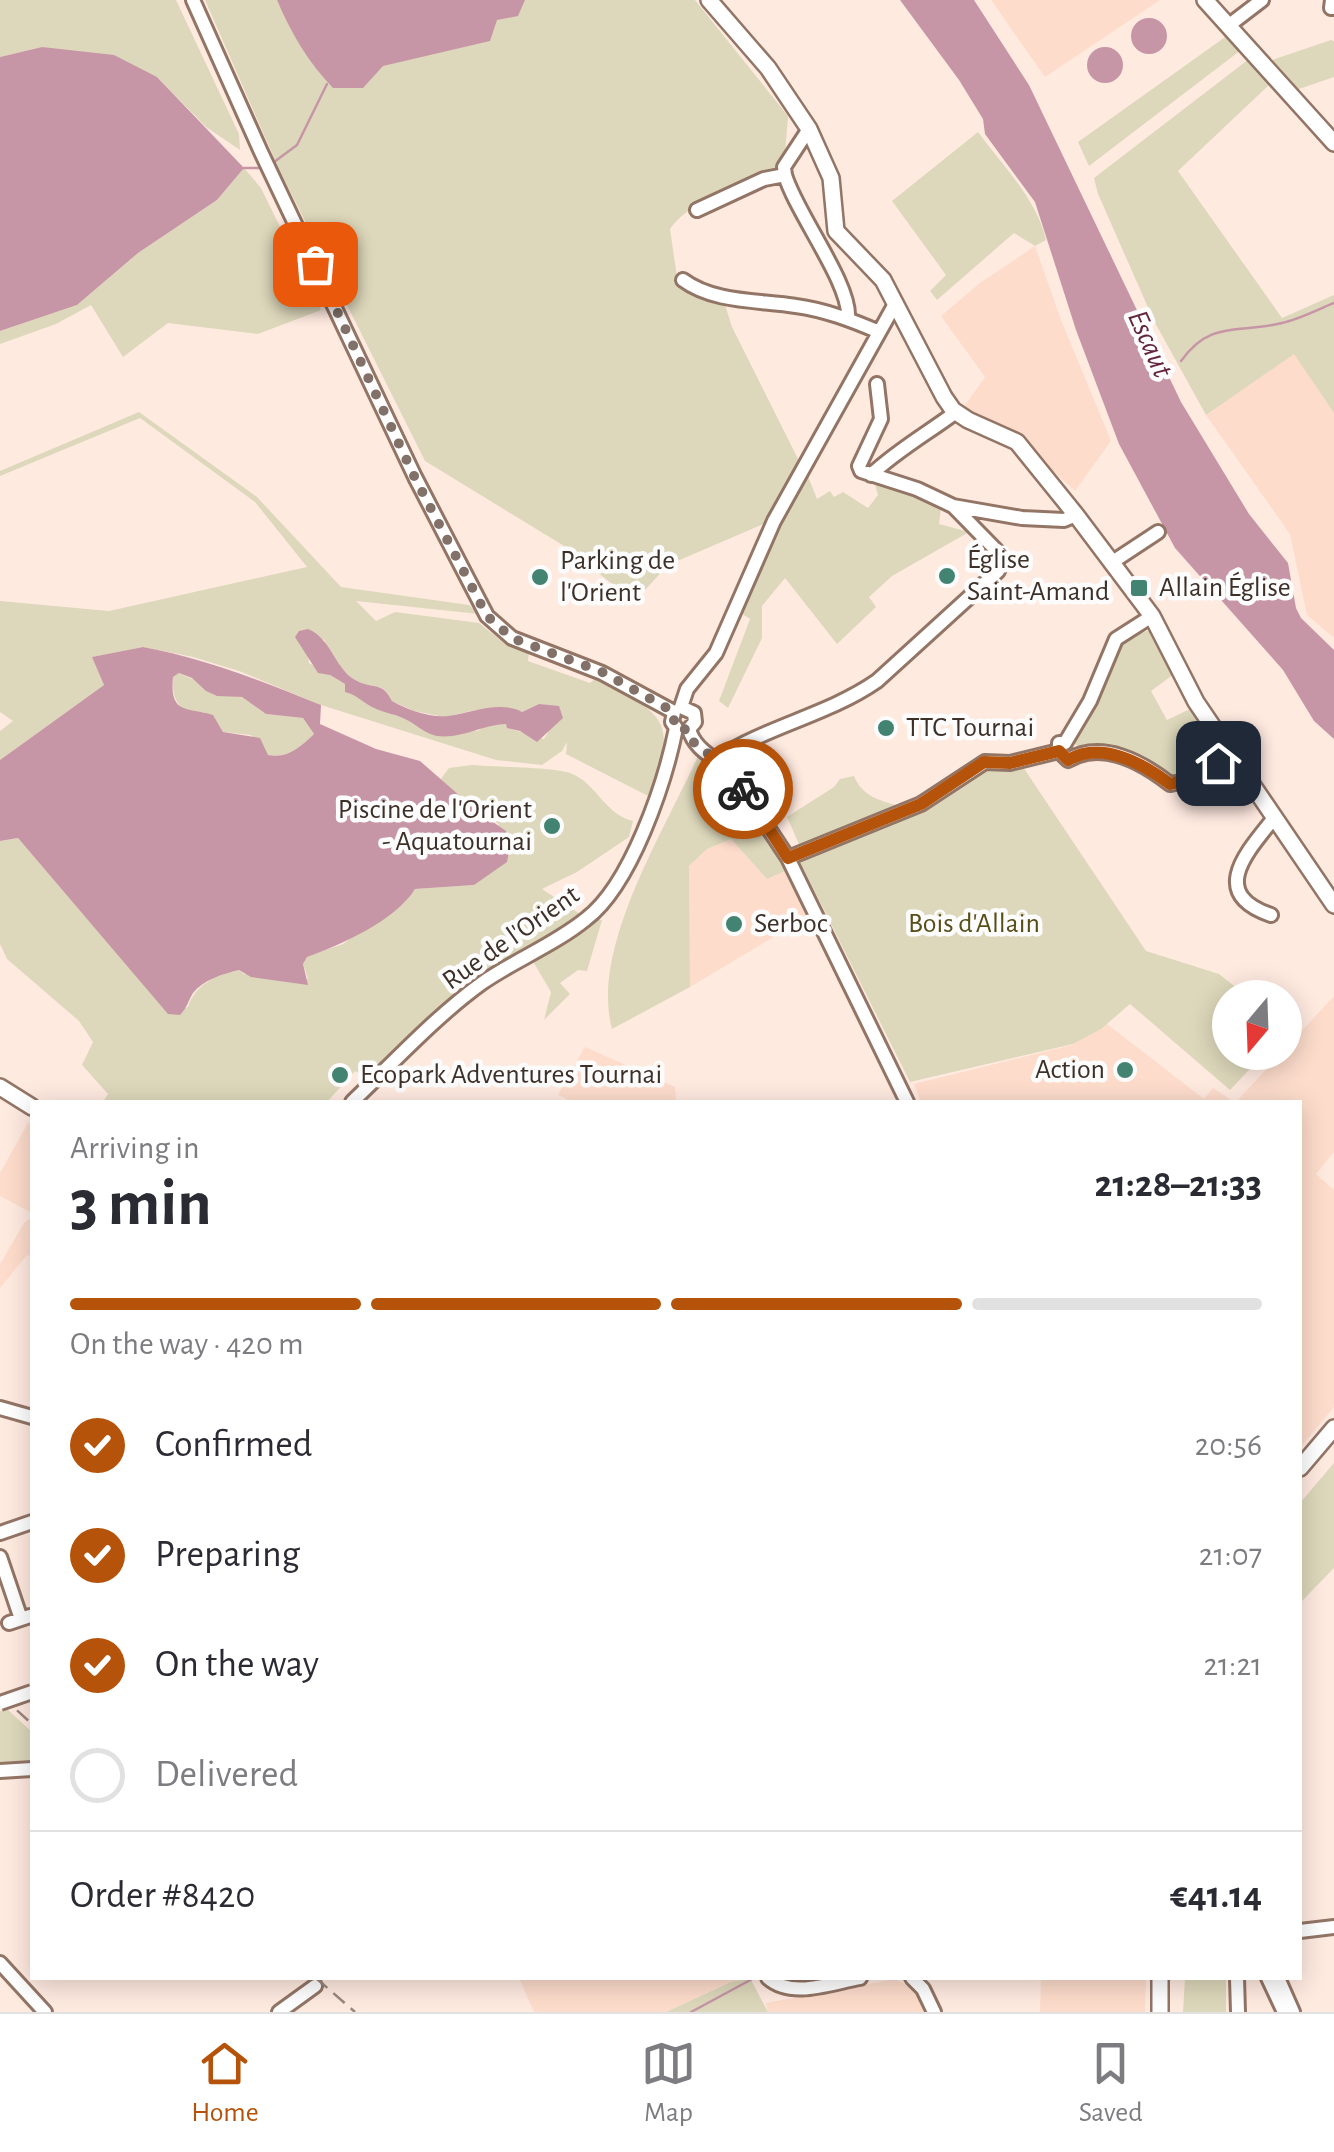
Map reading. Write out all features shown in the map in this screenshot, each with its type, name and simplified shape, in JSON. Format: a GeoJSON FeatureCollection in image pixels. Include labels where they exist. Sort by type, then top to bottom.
{"type":"FeatureCollection","features":[{"type":"Feature","properties":{"kind":"main road"},"geometry":{"type":"LineString","coordinates":[[709,0],[768,68],[809,130],[830,178],[836,231],[883,280],[944,397],[956,412],[1017,442],[1076,515],[1152,616],[1196,702],[1332,898]]}},
{"type":"Feature","properties":{"kind":"main road"},"geometry":{"type":"LineString","coordinates":[[1205,0],[1334,143]]}},
{"type":"Feature","properties":{"kind":"main road"},"geometry":{"type":"LineString","coordinates":[[0,1087],[30,1106]]}},
{"type":"Feature","properties":{"kind":"main road"},"geometry":{"type":"LineString","coordinates":[[0,1096],[30,1115]]}},
{"type":"Feature","properties":{"kind":"main road"},"geometry":{"type":"LineString","coordinates":[[1302,1466],[1334,1428]]}},
{"type":"Feature","properties":{"kind":"main road"},"geometry":{"type":"LineString","coordinates":[[1302,1482],[1334,1443]]}},
{"type":"Feature","properties":{"kind":"main road"},"geometry":{"type":"LineString","coordinates":[[1160,2012],[1164,1980]]}},
{"type":"Feature","properties":{"kind":"main road"},"geometry":{"type":"LineString","coordinates":[[1164,1980],[1168,2012]]}},
{"type":"Feature","properties":{"kind":"street"},"geometry":{"type":"LineString","coordinates":[[193,0],[415,478],[487,616],[512,638],[694,713],[695,722],[682,729]]}},
{"type":"Feature","properties":{"kind":"street"},"geometry":{"type":"LineString","coordinates":[[1228,26],[1262,0]]}},
{"type":"Feature","properties":{"kind":"street"},"geometry":{"type":"LineString","coordinates":[[1332,0],[1334,8]]}},
{"type":"Feature","properties":{"kind":"street"},"geometry":{"type":"LineString","coordinates":[[809,130],[784,166],[785,175],[840,288],[848,318]]}},
{"type":"Feature","properties":{"kind":"street"},"geometry":{"type":"LineString","coordinates":[[697,210],[764,179],[785,175]]}},
{"type":"Feature","properties":{"kind":"street"},"geometry":{"type":"LineString","coordinates":[[682,280],[722,296],[848,318],[878,331]]}},
{"type":"Feature","properties":{"kind":"street"},"geometry":{"type":"LineString","coordinates":[[896,304],[768,534],[716,653],[687,689],[672,722],[734,776],[788,858],[907,1100]]}},
{"type":"Feature","properties":{"kind":"street"},"geometry":{"type":"LineString","coordinates":[[876,384],[880,419],[859,466],[871,475],[917,489],[952,506],[1022,518],[1064,520],[1076,515]]}},
{"type":"Feature","properties":{"kind":"street"},"geometry":{"type":"LineString","coordinates":[[871,475],[956,412]]}},
{"type":"Feature","properties":{"kind":"street"},"geometry":{"type":"LineString","coordinates":[[717,759],[856,696],[879,680],[998,571],[999,553],[952,506]]}},
{"type":"Feature","properties":{"kind":"street"},"geometry":{"type":"LineString","coordinates":[[1111,563],[1158,532]]}},
{"type":"Feature","properties":{"kind":"street"},"geometry":{"type":"LineString","coordinates":[[1152,616],[1116,638],[1090,701],[1065,743],[1058,744],[1059,751],[1068,760],[1082,752],[1104,753],[1143,764],[1170,784],[1180,783],[1205,766],[1218,763],[1239,768]]}},
{"type":"Feature","properties":{"kind":"street","name":"Rue de l'Orient"},"geometry":{"type":"LineString","coordinates":[[354,1100],[482,982],[556,940],[599,909],[620,876],[661,790],[682,729]]}},
{"type":"Feature","properties":{"kind":"street"},"geometry":{"type":"LineString","coordinates":[[1205,766],[1221,738]]}},
{"type":"Feature","properties":{"kind":"street"},"geometry":{"type":"LineString","coordinates":[[788,858],[921,804],[984,762],[1010,763],[1059,751]]}},
{"type":"Feature","properties":{"kind":"street"},"geometry":{"type":"LineString","coordinates":[[1270,915],[1256,910],[1248,901],[1238,889],[1235,875],[1244,855],[1274,818]]}},
{"type":"Feature","properties":{"kind":"street"},"geometry":{"type":"LineString","coordinates":[[0,1408],[30,1416]]}},
{"type":"Feature","properties":{"kind":"street"},"geometry":{"type":"LineString","coordinates":[[0,1533],[30,1523]]}},
{"type":"Feature","properties":{"kind":"street"},"geometry":{"type":"LineString","coordinates":[[0,1557],[20,1620]]}},
{"type":"Feature","properties":{"kind":"street"},"geometry":{"type":"LineString","coordinates":[[0,1703],[30,1693]]}},
{"type":"Feature","properties":{"kind":"street"},"geometry":{"type":"LineString","coordinates":[[0,1771],[30,1769]]}},
{"type":"Feature","properties":{"kind":"street"},"geometry":{"type":"LineString","coordinates":[[1305,1930],[1334,1928]]}},
{"type":"Feature","properties":{"kind":"street"},"geometry":{"type":"LineString","coordinates":[[0,1963],[46,2012]]}},
{"type":"Feature","properties":{"kind":"street"},"geometry":{"type":"LineString","coordinates":[[770,1980],[794,1990],[849,1980]]}},
{"type":"Feature","properties":{"kind":"street"},"geometry":{"type":"LineString","coordinates":[[914,1980],[923,1988],[934,2012]]}},
{"type":"Feature","properties":{"kind":"street"},"geometry":{"type":"LineString","coordinates":[[1236,1980],[1238,2012]]}},
{"type":"Feature","properties":{"kind":"street"},"geometry":{"type":"LineString","coordinates":[[1269,1980],[1284,2012]]}},
{"type":"Feature","properties":{"kind":"street"},"geometry":{"type":"LineString","coordinates":[[1279,1980],[1293,2012]]}},
{"type":"Feature","properties":{"kind":"street"},"geometry":{"type":"LineString","coordinates":[[279,2012],[315,1986]]}},
{"type":"Feature","properties":{"kind":"shaded area"},"geometry":{"type":"Polygon","coordinates":[[[991,0],[1160,0],[1045,77],[991,0]]]}},
{"type":"Feature","properties":{"kind":"shaded area"},"geometry":{"type":"Polygon","coordinates":[[[1035,246],[1111,441],[1075,491],[1016,437],[961,411],[985,377],[941,316],[980,283],[1035,246]]]}},
{"type":"Feature","properties":{"kind":"shaded area"},"geometry":{"type":"Polygon","coordinates":[[[1294,353],[1334,413],[1334,638],[1307,615],[1290,534],[1206,415],[1294,353]]]}},
{"type":"Feature","properties":{"kind":"shaded area"},"geometry":{"type":"Polygon","coordinates":[[[731,839],[767,879],[790,869],[809,916],[690,987],[689,866],[707,849],[731,839]]]}},
{"type":"Feature","properties":{"kind":"shaded area"},"geometry":{"type":"Polygon","coordinates":[[[1334,996],[1334,1152],[1316,1174],[1334,1190],[1334,1407],[1302,1446],[1302,1100],[1238,1100],[1266,1070],[1302,1070],[1302,1031],[1334,996]]]}},
{"type":"Feature","properties":{"kind":"shaded area"},"geometry":{"type":"Polygon","coordinates":[[[1107,1024],[1204,1099],[1213,1088],[1231,1100],[920,1100],[914,1084],[1072,1045],[1107,1024]]]}},
{"type":"Feature","properties":{"kind":"shaded area"},"geometry":{"type":"Polygon","coordinates":[[[585,1047],[675,1087],[676,1100],[569,1100],[558,1095],[585,1047]]]}},
{"type":"Feature","properties":{"kind":"shaded area"},"geometry":{"type":"Polygon","coordinates":[[[28,1123],[30,1212],[0,1196],[0,1173],[28,1123]]]}},
{"type":"Feature","properties":{"kind":"shaded area"},"geometry":{"type":"Polygon","coordinates":[[[30,1218],[30,1256],[27,1255],[0,1288],[0,1264],[30,1218]]]}},
{"type":"Feature","properties":{"kind":"shaded area"},"geometry":{"type":"Polygon","coordinates":[[[520,1980],[740,1980],[666,2012],[534,2012],[520,1980]]]}},
{"type":"Feature","properties":{"kind":"shaded area"},"geometry":{"type":"Polygon","coordinates":[[[897,1980],[920,1991],[928,2012],[768,2012],[766,2003],[897,1980]]]}},
{"type":"Feature","properties":{"kind":"shaded area"},"geometry":{"type":"Polygon","coordinates":[[[1041,1980],[1146,1980],[1145,2012],[1040,2012],[1041,1980]]]}},
{"type":"Feature","properties":{"kind":"green space"},"geometry":{"type":"Polygon","coordinates":[[[0,0],[176,0],[239,134],[240,150],[206,127],[157,77],[42,47],[0,57],[0,0]]]}},
{"type":"Feature","properties":{"kind":"green space"},"geometry":{"type":"Polygon","coordinates":[[[205,0],[695,0],[788,116],[784,167],[706,199],[670,229],[677,277],[691,286],[722,295],[732,327],[801,465],[768,522],[668,565],[634,602],[569,549],[425,461],[279,169],[205,0]]]}},
{"type":"Feature","properties":{"kind":"green space"},"geometry":{"type":"Polygon","coordinates":[[[1228,35],[1241,50],[1089,166],[1078,142],[1228,35]]]}},
{"type":"Feature","properties":{"kind":"green space"},"geometry":{"type":"Polygon","coordinates":[[[1331,40],[1334,77],[1296,90],[1272,60],[1331,40]]]}},
{"type":"Feature","properties":{"kind":"green space"},"geometry":{"type":"Polygon","coordinates":[[[1249,59],[1269,85],[1178,171],[1282,318],[1334,295],[1334,413],[1294,354],[1206,415],[1154,321],[1094,178],[1249,59]]]}},
{"type":"Feature","properties":{"kind":"green space"},"geometry":{"type":"Polygon","coordinates":[[[978,132],[1027,197],[1046,240],[1035,246],[1014,233],[937,300],[930,291],[946,275],[892,201],[978,132]]]}},
{"type":"Feature","properties":{"kind":"green space"},"geometry":{"type":"Polygon","coordinates":[[[244,168],[261,188],[321,310],[258,334],[168,323],[123,357],[91,305],[56,324],[0,344],[0,331],[77,305],[138,253],[217,200],[244,168]]]}},
{"type":"Feature","properties":{"kind":"green space"},"geometry":{"type":"Polygon","coordinates":[[[139,412],[257,497],[341,587],[469,605],[479,614],[356,601],[376,621],[395,612],[479,623],[504,643],[529,653],[528,661],[590,683],[595,679],[650,710],[659,721],[663,750],[650,797],[566,754],[567,742],[562,751],[542,765],[496,760],[321,705],[239,671],[143,647],[93,657],[104,685],[0,760],[0,731],[13,721],[0,712],[0,601],[109,611],[307,567],[255,502],[140,418],[0,476],[0,471],[139,412]],[[324,639],[308,656],[309,663],[345,684],[350,694],[357,694],[384,711],[430,724],[478,731],[486,725],[507,724],[508,728],[544,739],[551,727],[539,704],[522,712],[476,710],[444,717],[414,711],[392,701],[383,689],[354,680],[324,639]]]}},
{"type":"Feature","properties":{"kind":"green space"},"geometry":{"type":"Polygon","coordinates":[[[804,466],[817,499],[830,491],[834,497],[843,492],[868,508],[878,495],[874,481],[930,500],[941,508],[939,524],[969,532],[892,576],[869,597],[876,607],[837,644],[785,578],[762,606],[762,638],[728,708],[719,701],[750,619],[739,612],[804,466]]]}},
{"type":"Feature","properties":{"kind":"green space"},"geometry":{"type":"Polygon","coordinates":[[[1150,630],[1174,674],[1151,691],[1167,720],[1192,708],[1214,737],[1199,762],[1173,776],[1121,751],[1079,747],[1072,742],[1116,650],[1150,630]]]}},
{"type":"Feature","properties":{"kind":"green space"},"geometry":{"type":"Polygon","coordinates":[[[179,673],[199,682],[206,691],[242,697],[266,714],[303,718],[314,734],[288,754],[268,755],[251,735],[223,732],[204,712],[183,708],[174,693],[173,677],[179,673]]]}},
{"type":"Feature","properties":{"kind":"green space"},"geometry":{"type":"Polygon","coordinates":[[[698,756],[737,787],[790,869],[767,879],[731,839],[707,849],[689,866],[690,987],[612,1029],[608,997],[621,927],[650,854],[698,756]]]}},
{"type":"Feature","properties":{"kind":"green space","name":"Bois d'Allain"},"geometry":{"type":"Polygon","coordinates":[[[1019,761],[1146,951],[1219,974],[1227,980],[1212,980],[1212,1070],[1249,1070],[1230,1090],[1130,1004],[1101,1029],[1073,1044],[910,1082],[799,860],[802,851],[787,817],[834,787],[840,779],[854,776],[867,793],[902,807],[985,762],[1019,761]]]}},
{"type":"Feature","properties":{"kind":"green space"},"geometry":{"type":"Polygon","coordinates":[[[472,765],[570,773],[587,783],[615,812],[633,821],[629,837],[577,872],[542,889],[586,918],[470,986],[370,1079],[355,1071],[329,1100],[104,1100],[108,1094],[82,1065],[93,1042],[79,1021],[7,959],[0,944],[0,841],[18,838],[168,1013],[188,1007],[196,992],[208,982],[239,970],[244,974],[308,979],[303,964],[307,956],[343,944],[415,889],[474,885],[499,824],[440,780],[449,768],[472,765]]]}},
{"type":"Feature","properties":{"kind":"green space"},"geometry":{"type":"Polygon","coordinates":[[[594,920],[602,920],[587,971],[578,970],[560,983],[570,994],[544,1020],[551,992],[531,958],[594,920]]]}},
{"type":"Feature","properties":{"kind":"green space"},"geometry":{"type":"Polygon","coordinates":[[[1334,1463],[1334,1568],[1302,1601],[1302,1501],[1334,1463]]]}},
{"type":"Feature","properties":{"kind":"green space"},"geometry":{"type":"Polygon","coordinates":[[[7,1709],[30,1730],[30,1762],[0,1763],[0,1711],[7,1709]]]}},
{"type":"Feature","properties":{"kind":"green space"},"geometry":{"type":"Polygon","coordinates":[[[751,1980],[768,2012],[666,2012],[731,1982],[751,1980]]]}},
{"type":"Feature","properties":{"kind":"green space"},"geometry":{"type":"Polygon","coordinates":[[[1185,1980],[1226,1980],[1226,2012],[1183,2012],[1185,1980]]]}},
{"type":"Feature","properties":{"kind":"water"},"geometry":{"type":"Polygon","coordinates":[[[277,0],[525,0],[518,16],[497,20],[490,41],[383,66],[363,88],[333,88],[301,47],[277,0]]]}},
{"type":"Feature","properties":{"kind":"water","name":"Escaut"},"geometry":{"type":"Polygon","coordinates":[[[900,0],[974,0],[1029,85],[1181,402],[1249,514],[1288,563],[1301,618],[1334,650],[1334,739],[1314,721],[1283,670],[1175,548],[1119,444],[1076,330],[1035,202],[985,134],[983,119],[959,80],[900,0]]]}},
{"type":"Feature","properties":{"kind":"water"},"geometry":{"type":"Polygon","coordinates":[[[1149,18],[1162,23],[1167,36],[1162,49],[1149,54],[1136,49],[1131,36],[1136,23],[1149,18]]]}},
{"type":"Feature","properties":{"kind":"water"},"geometry":{"type":"Polygon","coordinates":[[[42,47],[114,55],[157,77],[244,168],[217,200],[138,253],[77,305],[0,331],[0,57],[42,47]]]}},
{"type":"Feature","properties":{"kind":"water"},"geometry":{"type":"Polygon","coordinates":[[[1105,47],[1118,52],[1123,65],[1118,78],[1105,83],[1092,78],[1087,65],[1092,52],[1105,47]]]}},
{"type":"Feature","properties":{"kind":"water"},"geometry":{"type":"Polygon","coordinates":[[[308,629],[323,640],[351,677],[382,688],[392,701],[412,710],[448,716],[495,707],[522,712],[539,704],[559,706],[563,718],[537,742],[506,724],[455,736],[433,735],[372,707],[345,692],[345,684],[318,673],[295,637],[299,631],[308,629]]]}},
{"type":"Feature","properties":{"kind":"water"},"geometry":{"type":"Polygon","coordinates":[[[143,647],[211,664],[321,705],[320,724],[376,749],[420,761],[506,831],[510,846],[507,862],[474,885],[415,889],[381,921],[307,957],[303,964],[308,985],[251,977],[239,970],[202,984],[180,1015],[168,1014],[18,838],[0,841],[0,760],[104,685],[92,657],[143,647]],[[179,673],[173,677],[177,704],[213,715],[223,732],[260,738],[268,755],[288,754],[314,734],[303,718],[266,714],[242,697],[217,696],[206,691],[192,678],[179,673]]]}},
{"type":"Feature","properties":{"kind":"waterway"},"geometry":{"type":"LineString","coordinates":[[270,165],[297,145],[327,84]]}},
{"type":"Feature","properties":{"kind":"waterway"},"geometry":{"type":"LineString","coordinates":[[244,168],[263,168]]}},
{"type":"Feature","properties":{"kind":"waterway","name":"Escaut"},"geometry":{"type":"LineString","coordinates":[[1181,361],[1192,348],[1215,333],[1282,323],[1334,303]]}},
{"type":"Feature","properties":{"kind":"waterway","name":"Escaut"},"geometry":{"type":"LineString","coordinates":[[1169,377],[1173,371]]}},
{"type":"Feature","properties":{"kind":"waterway"},"geometry":{"type":"LineString","coordinates":[[691,2012],[750,1980]]}},
{"type":"Feature","properties":{"kind":"railway"},"geometry":{"type":"LineString","coordinates":[[0,1695],[30,1722]]}},
{"type":"Feature","properties":{"kind":"railway"},"geometry":{"type":"LineString","coordinates":[[318,1980],[355,2012]]}},
{"type":"Feature","properties":{"kind":"way so far"},"geometry":{"type":"LineString","coordinates":[[315,264],[415,478],[487,616],[512,638],[602,672],[674,712],[674,726],[688,729],[695,745],[724,764],[743,789]]}},
{"type":"Feature","properties":{"kind":"place","name":"Église Saint-Amand"},"geometry":{"type":"Point","coordinates":[947,576]}},
{"type":"Feature","properties":{"kind":"place","name":"Parking de l'Orient"},"geometry":{"type":"Point","coordinates":[540,577]}},
{"type":"Feature","properties":{"kind":"place","name":"Allain Église"},"geometry":{"type":"Point","coordinates":[1139,588]}},
{"type":"Feature","properties":{"kind":"place","name":"TTC Tournai"},"geometry":{"type":"Point","coordinates":[886,728]}},
{"type":"Feature","properties":{"kind":"place","name":"Piscine de l'Orient - Aquatournai"},"geometry":{"type":"Point","coordinates":[552,826]}},
{"type":"Feature","properties":{"kind":"place","name":"Serboc"},"geometry":{"type":"Point","coordinates":[734,924]}},
{"type":"Feature","properties":{"kind":"place","name":"Action"},"geometry":{"type":"Point","coordinates":[1125,1070]}},
{"type":"Feature","properties":{"kind":"place","name":"Ecopark Adventures Tournai"},"geometry":{"type":"Point","coordinates":[340,1075]}},
{"type":"Feature","properties":{"kind":"route"},"geometry":{"type":"LineString","coordinates":[[743,789],[788,858],[921,804],[984,762],[1010,763],[1059,751],[1068,760],[1082,752],[1104,753],[1143,764],[1170,784],[1180,783],[1205,766],[1218,763]]}}]}
